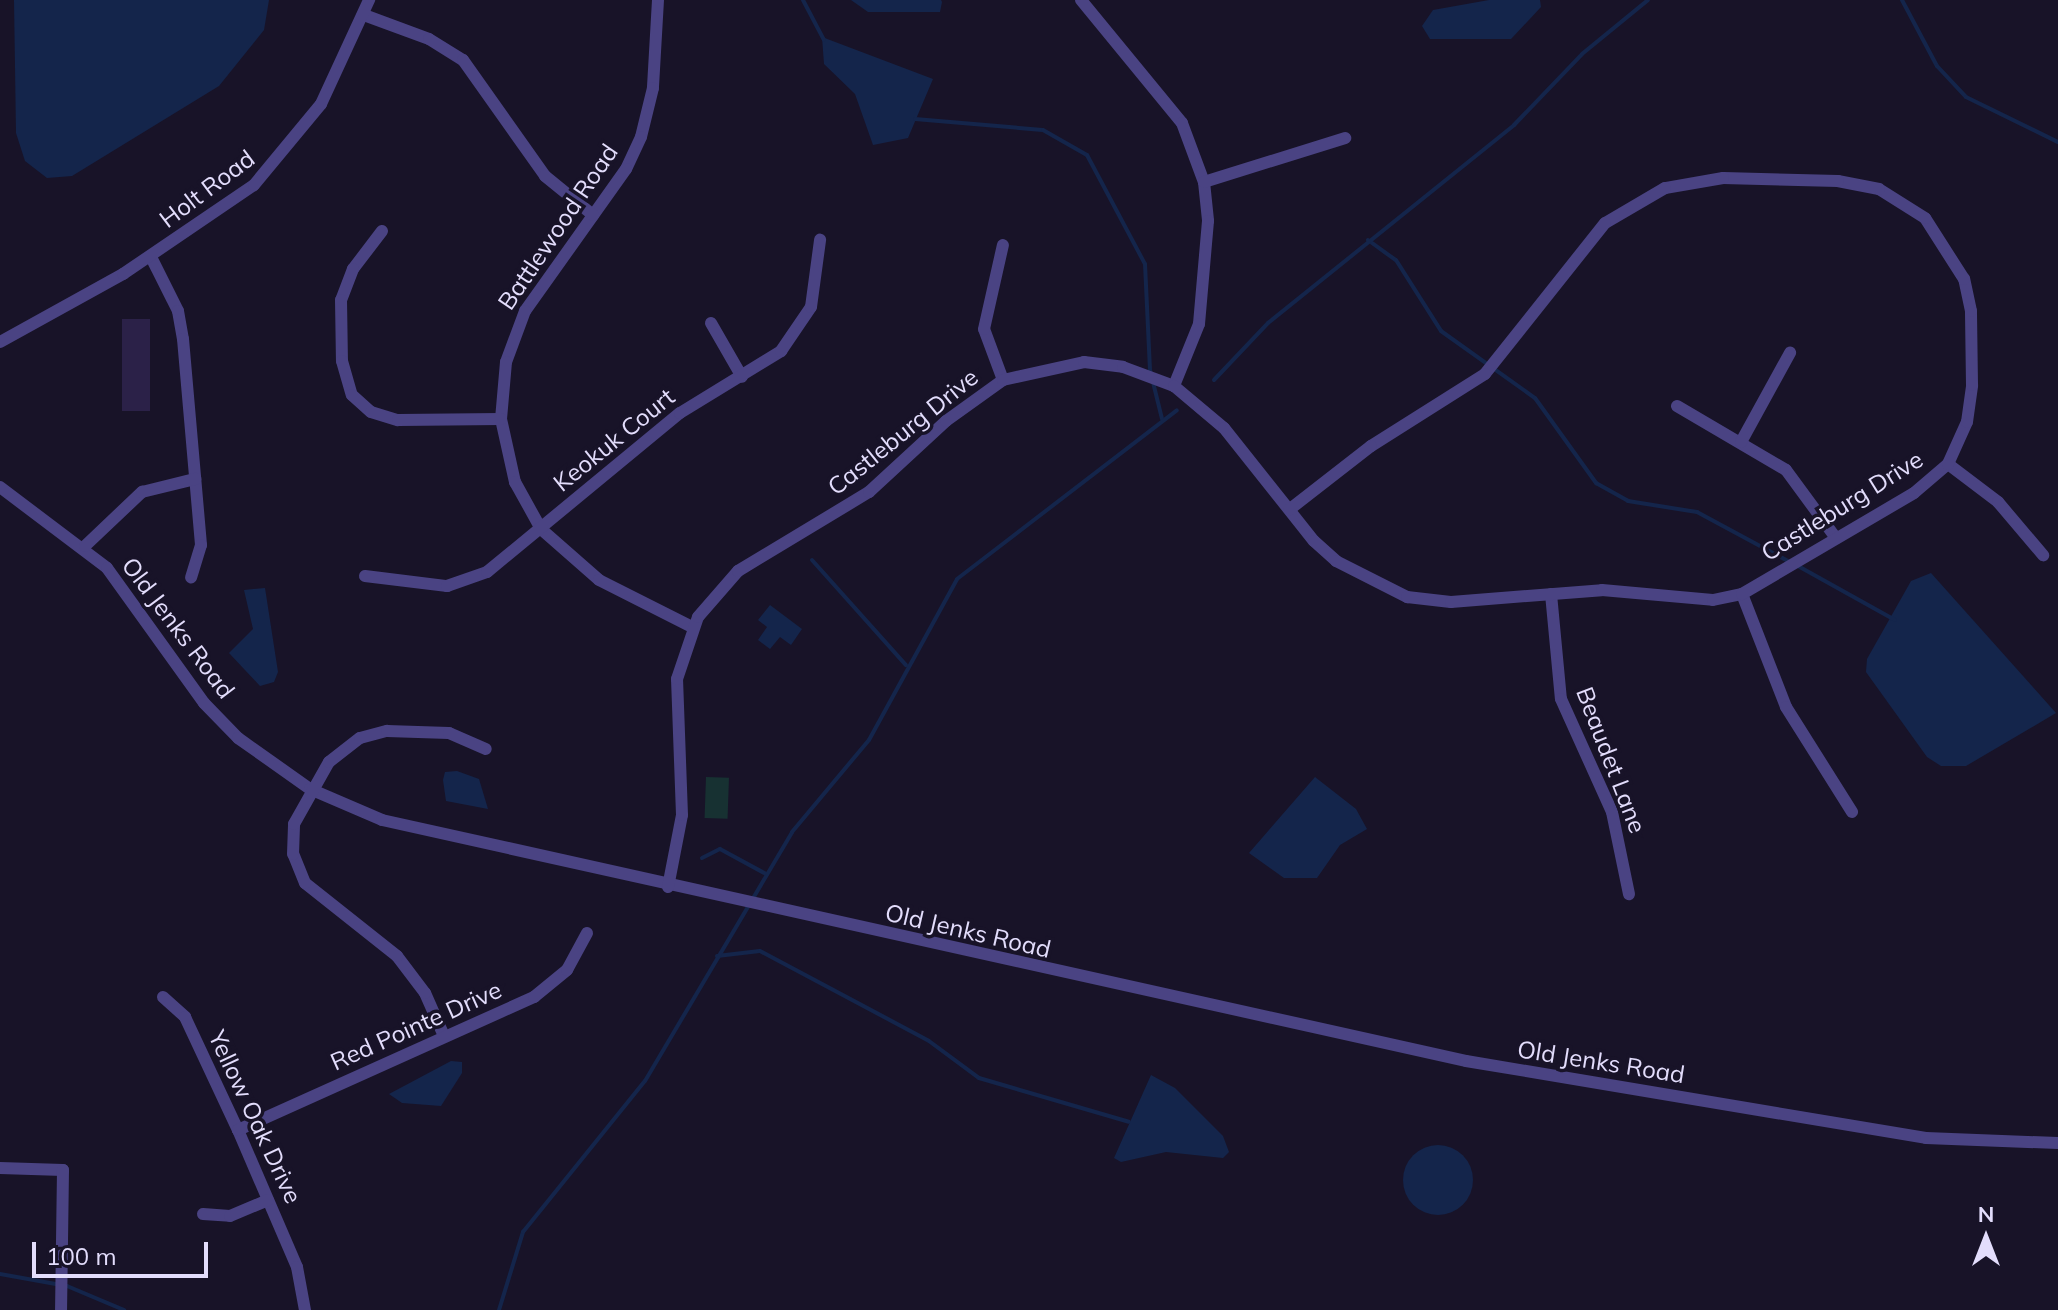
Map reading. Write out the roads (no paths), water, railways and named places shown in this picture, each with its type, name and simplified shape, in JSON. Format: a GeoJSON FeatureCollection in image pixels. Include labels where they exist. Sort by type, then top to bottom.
{"type":"FeatureCollection","features":[{"type":"Feature","properties":{"kind":"street","name":"Holt Road"},"geometry":{"type":"LineString","coordinates":[[0,342],[151,257],[274,167],[321,104],[369,0]]}},
{"type":"Feature","properties":{"kind":"street","name":"Battlewood Road"},"geometry":{"type":"LineString","coordinates":[[658,0],[647,121],[631,160],[516,330],[502,379],[501,419],[515,482],[541,529],[599,580],[692,627]]}},
{"type":"Feature","properties":{"kind":"street"},"geometry":{"type":"LineString","coordinates":[[1081,0],[1182,123],[1204,182],[1208,221],[1199,324],[1174,386]]}},
{"type":"Feature","properties":{"kind":"street"},"geometry":{"type":"LineString","coordinates":[[364,15],[429,39],[463,60],[545,176],[593,215]]}},
{"type":"Feature","properties":{"kind":"street"},"geometry":{"type":"LineString","coordinates":[[1204,182],[1345,138]]}},
{"type":"Feature","properties":{"kind":"street","name":"Castleburg Drive"},"geometry":{"type":"LineString","coordinates":[[668,887],[682,815],[677,679],[692,627],[712,596],[738,571],[858,501],[946,421],[1003,380],[1084,362],[1123,367],[1174,386],[1224,428],[1290,509],[1336,561],[1407,597],[1451,602],[1622,590],[1699,600],[1742,594],[1914,493],[1948,464],[1970,401],[1971,311],[1959,266],[1934,228],[1900,201],[1858,183],[1705,178],[1645,195],[1605,223],[1485,374],[1371,446],[1290,509]]}},
{"type":"Feature","properties":{"kind":"street"},"geometry":{"type":"LineString","coordinates":[[382,231],[353,269],[341,300],[342,361],[352,395],[371,412],[398,420],[501,419]]}},
{"type":"Feature","properties":{"kind":"street","name":"Keokuk Court"},"geometry":{"type":"LineString","coordinates":[[365,576],[407,585],[460,583],[487,572],[673,418],[781,351],[799,330],[815,296],[820,240]]}},
{"type":"Feature","properties":{"kind":"street"},"geometry":{"type":"LineString","coordinates":[[1003,245],[984,329],[1003,380]]}},
{"type":"Feature","properties":{"kind":"street"},"geometry":{"type":"LineString","coordinates":[[151,257],[180,318],[201,545],[191,577]]}},
{"type":"Feature","properties":{"kind":"street"},"geometry":{"type":"LineString","coordinates":[[711,323],[742,377]]}},
{"type":"Feature","properties":{"kind":"street"},"geometry":{"type":"LineString","coordinates":[[1741,442],[1790,353]]}},
{"type":"Feature","properties":{"kind":"street"},"geometry":{"type":"LineString","coordinates":[[1677,406],[1741,442],[1800,483],[1836,538]]}},
{"type":"Feature","properties":{"kind":"street"},"geometry":{"type":"LineString","coordinates":[[1948,464],[1998,502],[2043,555]]}},
{"type":"Feature","properties":{"kind":"street"},"geometry":{"type":"LineString","coordinates":[[85,546],[142,492],[195,479]]}},
{"type":"Feature","properties":{"kind":"street","name":"Old Jenks Road"},"geometry":{"type":"LineString","coordinates":[[0,487],[85,546],[220,721],[310,789],[382,820],[668,887],[1466,1061],[1926,1138],[2058,1143]]}},
{"type":"Feature","properties":{"kind":"street","name":"Beaudet Lane"},"geometry":{"type":"LineString","coordinates":[[1551,594],[1561,699],[1612,812],[1629,894]]}},
{"type":"Feature","properties":{"kind":"street"},"geometry":{"type":"LineString","coordinates":[[1742,594],[1786,707],[1852,812]]}},
{"type":"Feature","properties":{"kind":"street"},"geometry":{"type":"LineString","coordinates":[[444,1036],[403,963],[325,905],[298,872],[294,824],[310,789],[339,752],[372,733],[449,733],[486,749]]}},
{"type":"Feature","properties":{"kind":"street","name":"Red Pointe Drive"},"geometry":{"type":"LineString","coordinates":[[238,1130],[547,988],[573,962],[587,933]]}},
{"type":"Feature","properties":{"kind":"street","name":"Yellow Oak Drive"},"geometry":{"type":"LineString","coordinates":[[163,997],[185,1017],[238,1130],[297,1267],[305,1310]]}},
{"type":"Feature","properties":{"kind":"street"},"geometry":{"type":"LineString","coordinates":[[0,1168],[63,1170],[61,1310]]}},
{"type":"Feature","properties":{"kind":"street"},"geometry":{"type":"LineString","coordinates":[[203,1214],[230,1216],[268,1200]]}},
{"type":"Feature","properties":{"kind":"water"},"geometry":{"type":"Polygon","coordinates":[[[14,0],[269,0],[264,30],[219,86],[72,176],[47,178],[25,161],[16,133],[14,0]]]}},
{"type":"Feature","properties":{"kind":"water"},"geometry":{"type":"Polygon","coordinates":[[[851,0],[942,2],[940,12],[868,12],[851,0]]]}},
{"type":"Feature","properties":{"kind":"water"},"geometry":{"type":"Polygon","coordinates":[[[1489,0],[1540,0],[1541,7],[1511,39],[1430,39],[1422,26],[1433,10],[1489,0]]]}},
{"type":"Feature","properties":{"kind":"water"},"geometry":{"type":"Polygon","coordinates":[[[822,37],[933,79],[908,138],[873,145],[855,94],[824,64],[822,37]]]}},
{"type":"Feature","properties":{"kind":"water"},"geometry":{"type":"Polygon","coordinates":[[[1931,573],[2056,713],[1966,766],[1941,766],[1927,757],[1866,672],[1867,659],[1911,581],[1931,573]]]}},
{"type":"Feature","properties":{"kind":"water"},"geometry":{"type":"Polygon","coordinates":[[[265,588],[278,672],[274,682],[260,686],[229,653],[253,629],[244,590],[265,588]]]}},
{"type":"Feature","properties":{"kind":"water"},"geometry":{"type":"Polygon","coordinates":[[[770,605],[802,629],[791,645],[780,637],[770,649],[758,640],[767,627],[758,620],[770,605]]]}},
{"type":"Feature","properties":{"kind":"water"},"geometry":{"type":"Polygon","coordinates":[[[457,771],[479,779],[488,809],[446,801],[445,772],[457,771]]]}},
{"type":"Feature","properties":{"kind":"water"},"geometry":{"type":"Polygon","coordinates":[[[1315,777],[1356,809],[1367,829],[1340,845],[1317,878],[1284,878],[1249,853],[1315,777]]]}},
{"type":"Feature","properties":{"kind":"water"},"geometry":{"type":"Polygon","coordinates":[[[451,1061],[462,1062],[462,1073],[441,1106],[402,1103],[389,1094],[451,1061]]]}},
{"type":"Feature","properties":{"kind":"water"},"geometry":{"type":"Polygon","coordinates":[[[1151,1075],[1175,1088],[1223,1136],[1229,1152],[1223,1158],[1166,1152],[1121,1162],[1114,1158],[1151,1075]]]}},
{"type":"Feature","properties":{"kind":"water"},"geometry":{"type":"Polygon","coordinates":[[[1438,1145],[1463,1155],[1473,1180],[1463,1205],[1438,1215],[1413,1205],[1403,1180],[1413,1155],[1438,1145]]]}},
{"type":"Feature","properties":{"kind":"waterway"},"geometry":{"type":"LineString","coordinates":[[803,0],[824,40]]}},
{"type":"Feature","properties":{"kind":"waterway"},"geometry":{"type":"LineString","coordinates":[[1214,380],[1268,323],[1514,125],[1582,54],[1648,0]]}},
{"type":"Feature","properties":{"kind":"waterway"},"geometry":{"type":"LineString","coordinates":[[1902,0],[1937,66],[1966,97],[2058,142]]}},
{"type":"Feature","properties":{"kind":"waterway"},"geometry":{"type":"LineString","coordinates":[[915,119],[1043,130],[1087,155],[1145,264],[1150,370],[1162,419]]}},
{"type":"Feature","properties":{"kind":"waterway"},"geometry":{"type":"LineString","coordinates":[[1368,240],[1396,260],[1441,331],[1535,398],[1596,483],[1628,501],[1697,512],[1790,562]]}},
{"type":"Feature","properties":{"kind":"waterway"},"geometry":{"type":"LineString","coordinates":[[499,1310],[523,1232],[645,1081],[792,832],[869,740],[957,579],[1177,410]]}},
{"type":"Feature","properties":{"kind":"waterway"},"geometry":{"type":"LineString","coordinates":[[812,560],[906,665]]}},
{"type":"Feature","properties":{"kind":"waterway"},"geometry":{"type":"LineString","coordinates":[[1798,566],[1895,620]]}},
{"type":"Feature","properties":{"kind":"waterway"},"geometry":{"type":"LineString","coordinates":[[702,858],[720,849],[766,874]]}},
{"type":"Feature","properties":{"kind":"waterway"},"geometry":{"type":"LineString","coordinates":[[717,956],[760,951],[929,1041],[979,1078],[1129,1122]]}},
{"type":"Feature","properties":{"kind":"waterway"},"geometry":{"type":"LineString","coordinates":[[0,1274],[67,1286],[124,1310]]}}]}
